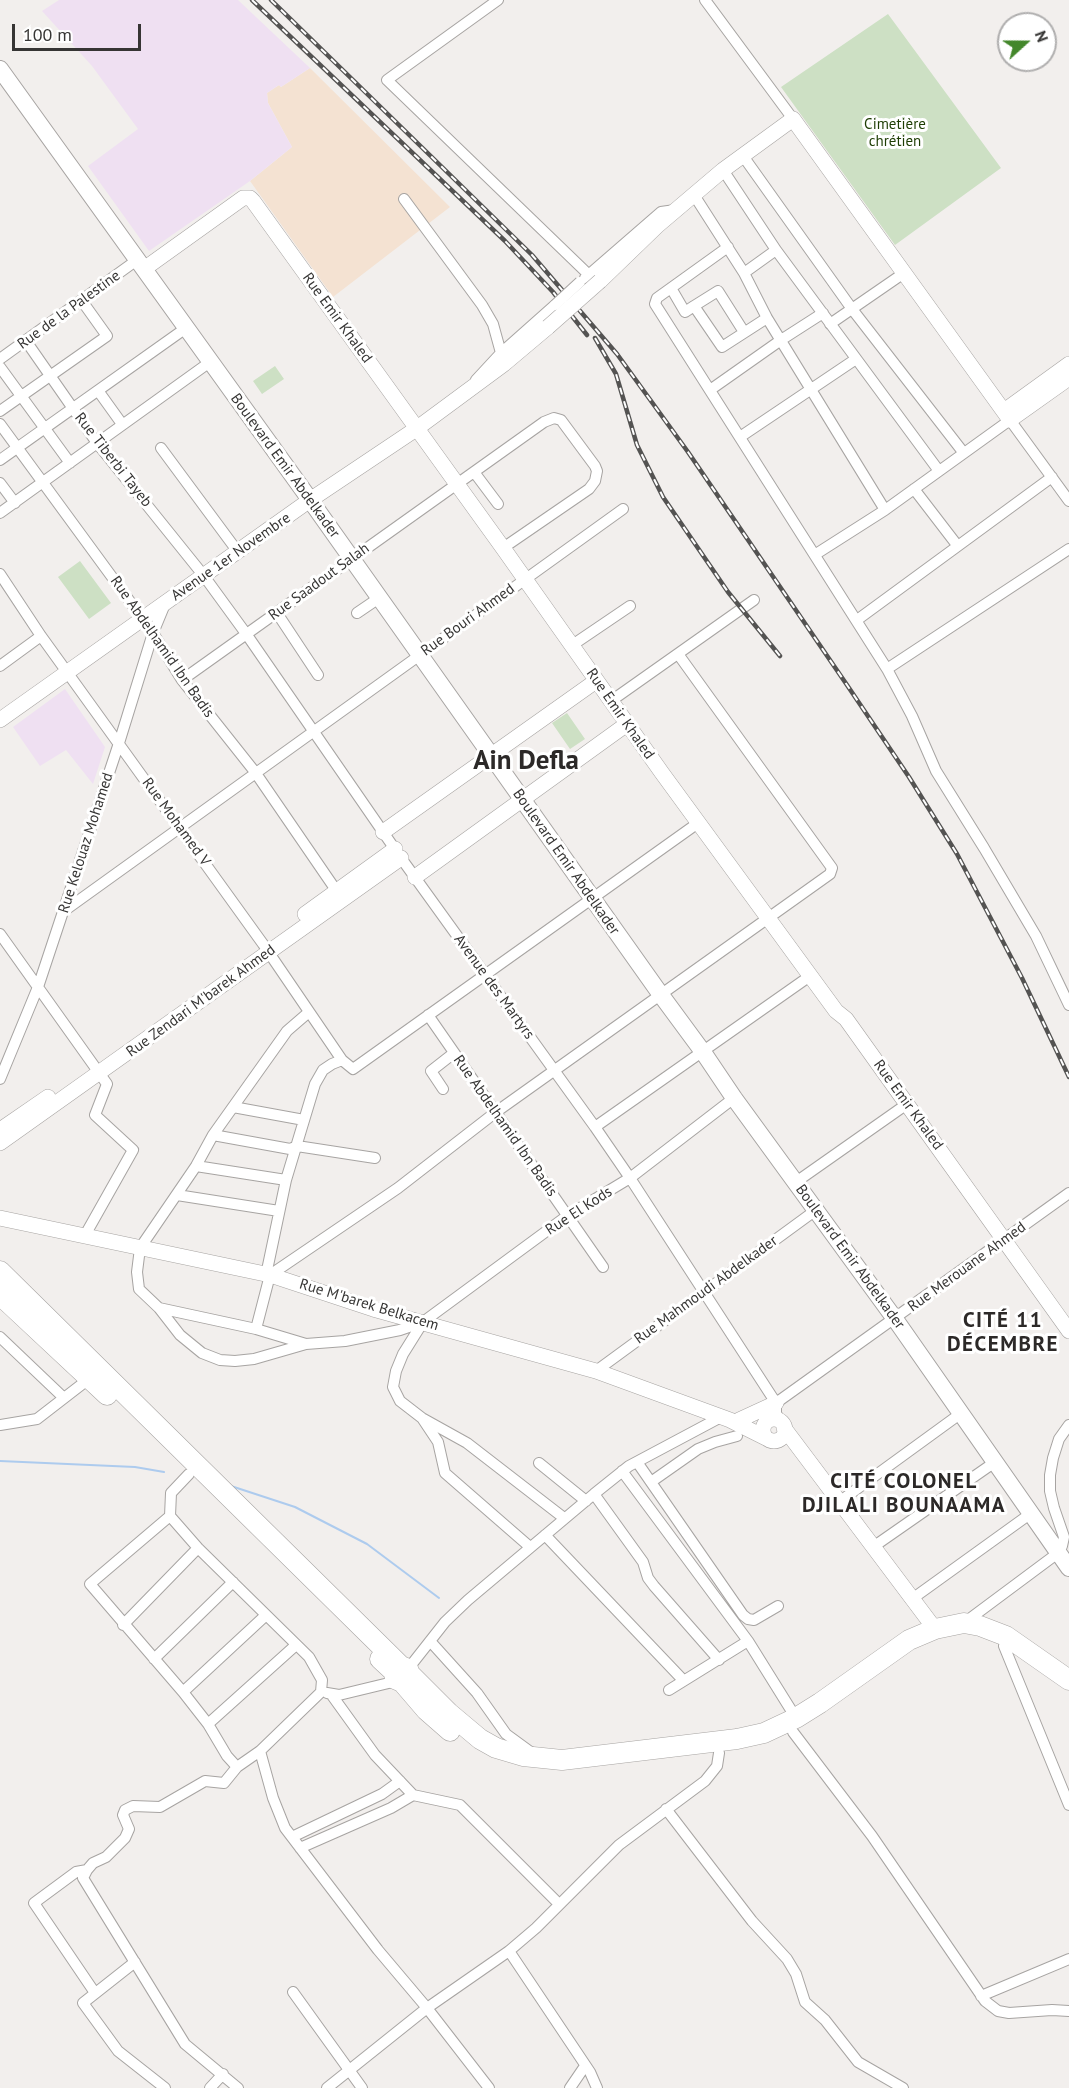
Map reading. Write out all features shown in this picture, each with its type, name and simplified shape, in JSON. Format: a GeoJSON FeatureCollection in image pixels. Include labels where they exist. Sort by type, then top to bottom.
{"type":"FeatureCollection","features":[{"type":"Feature","properties":{"kind":"highway"},"geometry":{"type":"LineString","coordinates":[[0,1271],[402,1674],[426,1710],[459,1739],[488,1757],[537,1772],[570,1772],[745,1748],[794,1725],[909,1640],[934,1629],[964,1623],[980,1626],[1005,1636],[1069,1680]]}},
{"type":"Feature","properties":{"kind":"highway"},"geometry":{"type":"LineString","coordinates":[[0,1295],[402,1674],[480,1739],[508,1752],[540,1759],[562,1760],[736,1739],[764,1733],[817,1718],[920,1646],[942,1637],[960,1634],[986,1636],[1004,1646],[1069,1693]]}},
{"type":"Feature","properties":{"kind":"main road","name":"Boulevard Emir Abdelkader"},"geometry":{"type":"LineString","coordinates":[[0,69],[310,500],[419,657],[734,1098],[895,1319],[1069,1568]]}},
{"type":"Feature","properties":{"kind":"street"},"geometry":{"type":"LineString","coordinates":[[467,392],[483,370],[501,353],[555,305],[590,279],[387,80],[498,0]]}},
{"type":"Feature","properties":{"kind":"street"},"geometry":{"type":"LineString","coordinates":[[705,0],[1069,501]]}},
{"type":"Feature","properties":{"kind":"street","name":"Avenue 1er Novembre"},"geometry":{"type":"LineString","coordinates":[[0,720],[310,500],[467,392],[548,327],[590,279],[723,170],[792,119]]}},
{"type":"Feature","properties":{"kind":"street"},"geometry":{"type":"LineString","coordinates":[[743,156],[852,309],[963,452]]}},
{"type":"Feature","properties":{"kind":"street"},"geometry":{"type":"LineString","coordinates":[[723,170],[776,250],[939,471]]}},
{"type":"Feature","properties":{"kind":"street"},"geometry":{"type":"LineString","coordinates":[[694,195],[744,273],[767,318],[885,510]]}},
{"type":"Feature","properties":{"kind":"street","name":"Rue Emir Khaled"},"geometry":{"type":"LineString","coordinates":[[140,265],[243,198],[250,198],[698,823],[836,1011],[846,1019],[1069,1331]]}},
{"type":"Feature","properties":{"kind":"street"},"geometry":{"type":"LineString","coordinates":[[404,199],[482,305],[493,324],[501,353]]}},
{"type":"Feature","properties":{"kind":"street"},"geometry":{"type":"LineString","coordinates":[[728,247],[657,298],[655,304],[887,669],[912,716],[936,771],[1036,936],[1069,1005]]}},
{"type":"Feature","properties":{"kind":"street"},"geometry":{"type":"LineString","coordinates":[[744,273],[776,250]]}},
{"type":"Feature","properties":{"kind":"street","name":"Rue de la Palestine"},"geometry":{"type":"LineString","coordinates":[[0,359],[82,301],[140,265]]}},
{"type":"Feature","properties":{"kind":"street"},"geometry":{"type":"LineString","coordinates":[[830,324],[904,273]]}},
{"type":"Feature","properties":{"kind":"street"},"geometry":{"type":"LineString","coordinates":[[671,288],[686,312],[718,291],[744,332]]}},
{"type":"Feature","properties":{"kind":"street"},"geometry":{"type":"LineString","coordinates":[[0,411],[107,336],[82,301]]}},
{"type":"Feature","properties":{"kind":"street"},"geometry":{"type":"LineString","coordinates":[[694,306],[722,346],[767,318]]}},
{"type":"Feature","properties":{"kind":"street"},"geometry":{"type":"LineString","coordinates":[[710,390],[823,313]]}},
{"type":"Feature","properties":{"kind":"street"},"geometry":{"type":"LineString","coordinates":[[0,460],[99,392],[186,328]]}},
{"type":"Feature","properties":{"kind":"street","name":"Rue Tiberbi Tayeb"},"geometry":{"type":"LineString","coordinates":[[26,341],[97,443],[204,576]]}},
{"type":"Feature","properties":{"kind":"street"},"geometry":{"type":"LineString","coordinates":[[740,437],[856,359]]}},
{"type":"Feature","properties":{"kind":"street"},"geometry":{"type":"LineString","coordinates":[[0,513],[210,362]]}},
{"type":"Feature","properties":{"kind":"street"},"geometry":{"type":"LineString","coordinates":[[816,554],[885,510],[939,471],[1069,364]]}},
{"type":"Feature","properties":{"kind":"street"},"geometry":{"type":"LineString","coordinates":[[0,367],[70,463]]}},
{"type":"Feature","properties":{"kind":"street"},"geometry":{"type":"LineString","coordinates":[[1007,415],[1069,378]]}},
{"type":"Feature","properties":{"kind":"street"},"geometry":{"type":"LineString","coordinates":[[99,392],[122,424]]}},
{"type":"Feature","properties":{"kind":"street","name":"Rue Saadout Salah"},"geometry":{"type":"LineString","coordinates":[[182,680],[547,420],[554,418],[564,422],[595,466],[597,476],[593,485],[503,548]]}},
{"type":"Feature","properties":{"kind":"street","name":"Rue Abdelhamid Ibn Badis"},"geometry":{"type":"LineString","coordinates":[[0,424],[153,633],[182,680],[255,772],[340,896]]}},
{"type":"Feature","properties":{"kind":"street"},"geometry":{"type":"LineString","coordinates":[[161,448],[238,552]]}},
{"type":"Feature","properties":{"kind":"street"},"geometry":{"type":"LineString","coordinates":[[474,472],[498,504]]}},
{"type":"Feature","properties":{"kind":"street"},"geometry":{"type":"LineString","coordinates":[[857,620],[1052,477]]}},
{"type":"Feature","properties":{"kind":"street"},"geometry":{"type":"LineString","coordinates":[[0,483],[15,503]]}},
{"type":"Feature","properties":{"kind":"street"},"geometry":{"type":"LineString","coordinates":[[914,489],[957,545]]}},
{"type":"Feature","properties":{"kind":"street","name":"Rue Bouri Ahmed"},"geometry":{"type":"LineString","coordinates":[[64,911],[623,509]]}},
{"type":"Feature","properties":{"kind":"street"},"geometry":{"type":"LineString","coordinates":[[887,669],[1069,549]]}},
{"type":"Feature","properties":{"kind":"street","name":"Rue Mohamed V"},"geometry":{"type":"LineString","coordinates":[[0,574],[68,673],[266,948],[342,1060],[353,1069],[428,1015]]}},
{"type":"Feature","properties":{"kind":"street","name":"Avenue des Martyrs"},"geometry":{"type":"LineString","coordinates":[[204,576],[398,854],[487,975],[630,1178],[776,1403],[773,1429]]}},
{"type":"Feature","properties":{"kind":"street"},"geometry":{"type":"LineString","coordinates":[[357,612],[379,598]]}},
{"type":"Feature","properties":{"kind":"street"},"geometry":{"type":"LineString","coordinates":[[611,701],[754,600]]}},
{"type":"Feature","properties":{"kind":"street","name":"Rue Kelouaz Mohamed"},"geometry":{"type":"LineString","coordinates":[[0,1078],[38,987],[153,633],[165,604]]}},
{"type":"Feature","properties":{"kind":"street"},"geometry":{"type":"LineString","coordinates":[[571,646],[630,606]]}},
{"type":"Feature","properties":{"kind":"street"},"geometry":{"type":"LineString","coordinates":[[277,613],[318,675]]}},
{"type":"Feature","properties":{"kind":"street"},"geometry":{"type":"LineString","coordinates":[[0,666],[42,636]]}},
{"type":"Feature","properties":{"kind":"street"},"geometry":{"type":"LineString","coordinates":[[268,1275],[398,1188],[496,1112],[830,874],[832,868],[678,654]]}},
{"type":"Feature","properties":{"kind":"street"},"geometry":{"type":"LineString","coordinates":[[383,832],[596,681]]}},
{"type":"Feature","properties":{"kind":"street"},"geometry":{"type":"LineString","coordinates":[[415,877],[521,798],[627,724]]}},
{"type":"Feature","properties":{"kind":"street"},"geometry":{"type":"LineString","coordinates":[[428,1015],[698,823]]}},
{"type":"Feature","properties":{"kind":"street"},"geometry":{"type":"LineString","coordinates":[[0,1143],[97,1069],[398,854]]}},
{"type":"Feature","properties":{"kind":"street"},"geometry":{"type":"LineString","coordinates":[[0,934],[107,1084],[95,1115],[133,1150],[84,1237]]}},
{"type":"Feature","properties":{"kind":"street"},"geometry":{"type":"LineString","coordinates":[[595,1127],[810,976]]}},
{"type":"Feature","properties":{"kind":"street"},"geometry":{"type":"LineString","coordinates":[[309,1012],[287,1031],[213,1136],[196,1166],[140,1248],[137,1272],[139,1288],[159,1308],[180,1335],[202,1353],[220,1360],[254,1359],[306,1344],[345,1341],[400,1330],[423,1322]]}},
{"type":"Feature","properties":{"kind":"street","name":"Rue Abdelhamid Ibn Badis"},"geometry":{"type":"LineString","coordinates":[[428,1015],[603,1267]]}},
{"type":"Feature","properties":{"kind":"street"},"geometry":{"type":"LineString","coordinates":[[443,1089],[430,1071],[454,1053]]}},
{"type":"Feature","properties":{"kind":"street"},"geometry":{"type":"LineString","coordinates":[[256,1329],[286,1180],[315,1084],[323,1071],[342,1060]]}},
{"type":"Feature","properties":{"kind":"street"},"geometry":{"type":"LineString","coordinates":[[0,1130],[97,1069]]}},
{"type":"Feature","properties":{"kind":"street","name":"Rue El Kods"},"geometry":{"type":"LineString","coordinates":[[423,1322],[567,1216],[630,1178],[734,1098]]}},
{"type":"Feature","properties":{"kind":"street"},"geometry":{"type":"LineString","coordinates":[[796,1182],[908,1104]]}},
{"type":"Feature","properties":{"kind":"street"},"geometry":{"type":"LineString","coordinates":[[233,1107],[304,1120]]}},
{"type":"Feature","properties":{"kind":"street"},"geometry":{"type":"LineString","coordinates":[[213,1136],[290,1149],[297,1146],[375,1158]]}},
{"type":"Feature","properties":{"kind":"street"},"geometry":{"type":"LineString","coordinates":[[196,1166],[286,1180]]}},
{"type":"Feature","properties":{"kind":"street","name":"Rue Merouane Ahmed"},"geometry":{"type":"LineString","coordinates":[[776,1403],[1069,1192]]}},
{"type":"Feature","properties":{"kind":"street"},"geometry":{"type":"LineString","coordinates":[[177,1195],[279,1211]]}},
{"type":"Feature","properties":{"kind":"street","name":"Rue Mahmoudi Abdelkader"},"geometry":{"type":"LineString","coordinates":[[596,1371],[816,1210]]}},
{"type":"Feature","properties":{"kind":"street","name":"Rue M'barek Belkacem"},"geometry":{"type":"LineString","coordinates":[[0,1218],[268,1275],[373,1309],[596,1371],[730,1419],[773,1429]]}},
{"type":"Feature","properties":{"kind":"street"},"geometry":{"type":"LineString","coordinates":[[159,1308],[256,1329],[306,1344]]}},
{"type":"Feature","properties":{"kind":"street"},"geometry":{"type":"LineString","coordinates":[[423,1322],[403,1354],[396,1371],[393,1387],[400,1401],[422,1418],[467,1443],[564,1518]]}},
{"type":"Feature","properties":{"kind":"street"},"geometry":{"type":"LineString","coordinates":[[0,1337],[64,1398]]}},
{"type":"Feature","properties":{"kind":"street"},"geometry":{"type":"LineString","coordinates":[[0,1425],[37,1419],[90,1378]]}},
{"type":"Feature","properties":{"kind":"street"},"geometry":{"type":"LineString","coordinates":[[326,1693],[339,1695],[402,1674],[468,1600],[622,1471],[730,1419],[776,1403]]}},
{"type":"Feature","properties":{"kind":"street"},"geometry":{"type":"LineString","coordinates":[[839,1502],[960,1414]]}},
{"type":"Feature","properties":{"kind":"street"},"geometry":{"type":"LineString","coordinates":[[422,1418],[438,1442],[445,1473],[531,1547]]}},
{"type":"Feature","properties":{"kind":"street"},"geometry":{"type":"LineString","coordinates":[[964,1623],[1058,1553],[1064,1537],[1050,1491],[1050,1475],[1059,1439],[1069,1425]]}},
{"type":"Feature","properties":{"kind":"street"},"geometry":{"type":"LineString","coordinates":[[773,1429],[790,1448],[815,1468],[934,1629]]}},
{"type":"Feature","properties":{"kind":"street"},"geometry":{"type":"LineString","coordinates":[[651,1482],[699,1449],[737,1436]]}},
{"type":"Feature","properties":{"kind":"street"},"geometry":{"type":"LineString","coordinates":[[638,1462],[743,1615],[754,1620],[778,1606]]}},
{"type":"Feature","properties":{"kind":"street"},"geometry":{"type":"LineString","coordinates":[[873,1547],[995,1462]]}},
{"type":"Feature","properties":{"kind":"street"},"geometry":{"type":"LineString","coordinates":[[539,1463],[590,1497],[643,1562],[648,1578],[654,1586],[718,1660]]}},
{"type":"Feature","properties":{"kind":"street"},"geometry":{"type":"LineString","coordinates":[[622,1471],[748,1641],[794,1725],[985,2001],[998,2011],[1009,2013],[1069,2011]]}},
{"type":"Feature","properties":{"kind":"street"},"geometry":{"type":"LineString","coordinates":[[189,1474],[171,1493],[170,1516],[265,1616],[309,1657],[322,1680],[326,1693],[375,1755],[413,1795],[460,1805],[559,1904]]}},
{"type":"Feature","properties":{"kind":"street"},"geometry":{"type":"LineString","coordinates":[[912,1599],[1030,1514]]}},
{"type":"Feature","properties":{"kind":"street"},"geometry":{"type":"LineString","coordinates":[[170,1516],[90,1584],[183,1692],[237,1767]]}},
{"type":"Feature","properties":{"kind":"street"},"geometry":{"type":"LineString","coordinates":[[545,1535],[683,1680]]}},
{"type":"Feature","properties":{"kind":"street"},"geometry":{"type":"LineString","coordinates":[[123,1625],[198,1548]]}},
{"type":"Feature","properties":{"kind":"street"},"geometry":{"type":"LineString","coordinates":[[154,1659],[233,1582]]}},
{"type":"Feature","properties":{"kind":"street"},"geometry":{"type":"LineString","coordinates":[[183,1692],[265,1616]]}},
{"type":"Feature","properties":{"kind":"street"},"geometry":{"type":"LineString","coordinates":[[430,1641],[477,1693],[506,1734],[540,1759]]}},
{"type":"Feature","properties":{"kind":"street"},"geometry":{"type":"LineString","coordinates":[[669,1690],[748,1641]]}},
{"type":"Feature","properties":{"kind":"street"},"geometry":{"type":"LineString","coordinates":[[208,1724],[296,1645]]}},
{"type":"Feature","properties":{"kind":"street"},"geometry":{"type":"LineString","coordinates":[[1004,1646],[1069,1805]]}},
{"type":"Feature","properties":{"kind":"street"},"geometry":{"type":"LineString","coordinates":[[238,2088],[185,2044],[84,1878],[93,1863],[106,1857],[125,1838],[129,1829],[123,1815],[125,1809],[133,1806],[160,1807],[205,1781],[224,1783],[237,1767],[260,1751],[326,1693]]}},
{"type":"Feature","properties":{"kind":"street"},"geometry":{"type":"LineString","coordinates":[[260,1751],[273,1798],[285,1827],[378,1950],[427,2008],[489,2088]]}},
{"type":"Feature","properties":{"kind":"street"},"geometry":{"type":"LineString","coordinates":[[327,2088],[350,2072],[427,2008],[509,1951],[536,1928],[619,1845],[705,1781],[717,1766],[719,1753]]}},
{"type":"Feature","properties":{"kind":"street"},"geometry":{"type":"LineString","coordinates":[[292,1837],[382,1794],[400,1781]]}},
{"type":"Feature","properties":{"kind":"street"},"geometry":{"type":"LineString","coordinates":[[300,1848],[391,1808],[413,1795]]}},
{"type":"Feature","properties":{"kind":"street"},"geometry":{"type":"LineString","coordinates":[[666,1809],[752,1921],[787,1959],[796,1974],[805,2002],[825,2020],[858,2062],[903,2088]]}},
{"type":"Feature","properties":{"kind":"street"},"geometry":{"type":"LineString","coordinates":[[87,1870],[76,1872],[34,1903],[95,1993]]}},
{"type":"Feature","properties":{"kind":"street"},"geometry":{"type":"LineString","coordinates":[[509,1951],[597,2088]]}},
{"type":"Feature","properties":{"kind":"street"},"geometry":{"type":"LineString","coordinates":[[981,1996],[1069,1959]]}},
{"type":"Feature","properties":{"kind":"street"},"geometry":{"type":"LineString","coordinates":[[135,1962],[83,2003],[118,2051],[165,2088]]}},
{"type":"Feature","properties":{"kind":"street"},"geometry":{"type":"LineString","coordinates":[[293,1992],[362,2088]]}},
{"type":"Feature","properties":{"kind":"street"},"geometry":{"type":"LineString","coordinates":[[570,2088],[585,2066]]}},
{"type":"Feature","properties":{"kind":"street"},"geometry":{"type":"LineString","coordinates":[[210,2088],[223,2074]]}},
{"type":"Feature","properties":{"kind":"shaded area"},"geometry":{"type":"Polygon","coordinates":[[[59,0],[238,0],[310,68],[281,87],[279,85],[267,93],[268,103],[292,147],[250,181],[149,251],[88,166],[138,129],[92,66],[42,11],[59,0]]]}},
{"type":"Feature","properties":{"kind":"shaded area"},"geometry":{"type":"Polygon","coordinates":[[[310,68],[450,207],[333,297],[250,181],[292,147],[268,103],[267,93],[279,85],[281,87],[310,68]]]}},
{"type":"Feature","properties":{"kind":"shaded area"},"geometry":{"type":"Polygon","coordinates":[[[65,689],[105,747],[93,784],[66,750],[40,766],[13,727],[65,689]]]}},
{"type":"Feature","properties":{"kind":"green space","name":"Cimetière chrétien"},"geometry":{"type":"Polygon","coordinates":[[[888,14],[1001,168],[895,245],[781,87],[888,14]]]}},
{"type":"Feature","properties":{"kind":"green space"},"geometry":{"type":"Polygon","coordinates":[[[275,366],[284,379],[262,394],[253,381],[275,366]]]}},
{"type":"Feature","properties":{"kind":"green space"},"geometry":{"type":"Polygon","coordinates":[[[80,561],[111,603],[89,619],[58,577],[80,561]]]}},
{"type":"Feature","properties":{"kind":"green space"},"geometry":{"type":"Polygon","coordinates":[[[567,713],[585,739],[570,749],[552,723],[567,713]]]}},
{"type":"Feature","properties":{"kind":"waterway"},"geometry":{"type":"LineString","coordinates":[[0,1461],[135,1467],[164,1472]]}},
{"type":"Feature","properties":{"kind":"waterway"},"geometry":{"type":"LineString","coordinates":[[231,1486],[295,1507],[367,1544],[439,1598]]}},
{"type":"Feature","properties":{"kind":"railway"},"geometry":{"type":"LineString","coordinates":[[252,0],[505,241],[553,292],[587,335]]}},
{"type":"Feature","properties":{"kind":"railway"},"geometry":{"type":"LineString","coordinates":[[271,0],[532,255],[617,354],[688,452],[909,777],[957,854],[1022,978],[1069,1077]]}},
{"type":"Feature","properties":{"kind":"railway"},"geometry":{"type":"LineString","coordinates":[[595,338],[616,374],[637,445],[663,497],[728,592],[780,656]]}},
{"type":"Feature","properties":{"kind":"district","name":"Ain Defla"},"geometry":{"type":"Point","coordinates":[526,761]}},
{"type":"Feature","properties":{"kind":"district","name":"CITÉ 11 DÉCEMBRE"},"geometry":{"type":"Point","coordinates":[1003,1333]}},
{"type":"Feature","properties":{"kind":"district","name":"CITÉ COLONEL DJILALI BOUNAAMA"},"geometry":{"type":"Point","coordinates":[904,1494]}}]}
